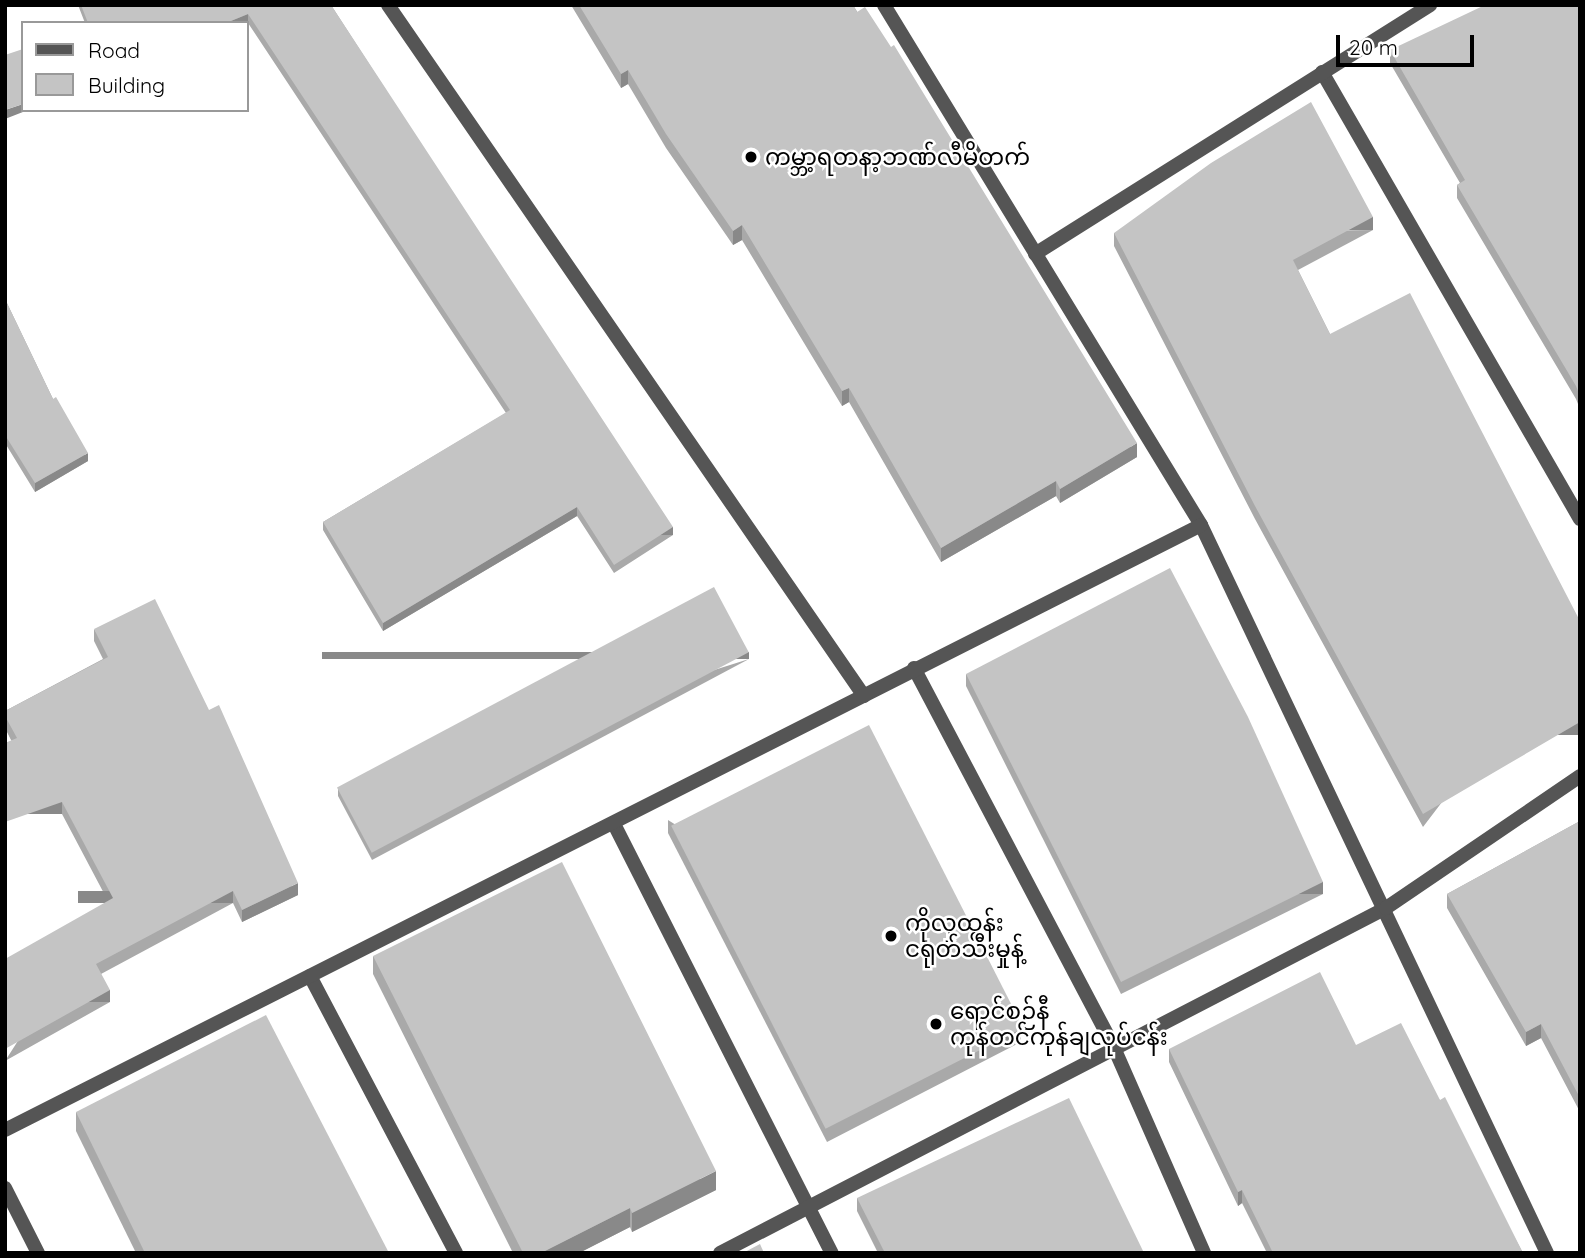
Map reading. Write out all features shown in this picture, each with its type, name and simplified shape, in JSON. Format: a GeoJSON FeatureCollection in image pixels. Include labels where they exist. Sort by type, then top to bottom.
{"type":"FeatureCollection","features":[{"type":"Feature","properties":{"kind":"street"},"geometry":{"type":"LineString","coordinates":[[884,5],[1201,525],[1386,908],[1547,1253]]}},
{"type":"Feature","properties":{"kind":"street"},"geometry":{"type":"LineString","coordinates":[[1035,254],[1430,5]]}},
{"type":"Feature","properties":{"kind":"street"},"geometry":{"type":"LineString","coordinates":[[390,6],[864,696]]}},
{"type":"Feature","properties":{"kind":"street"},"geometry":{"type":"LineString","coordinates":[[1322,72],[1580,519]]}},
{"type":"Feature","properties":{"kind":"street"},"geometry":{"type":"LineString","coordinates":[[5,1130],[1201,525]]}},
{"type":"Feature","properties":{"kind":"street"},"geometry":{"type":"LineString","coordinates":[[914,668],[1115,1050],[1204,1253]]}},
{"type":"Feature","properties":{"kind":"street"},"geometry":{"type":"LineString","coordinates":[[720,1253],[810,1210],[1386,908],[1580,776]]}},
{"type":"Feature","properties":{"kind":"street"},"geometry":{"type":"LineString","coordinates":[[614,824],[832,1253]]}},
{"type":"Feature","properties":{"kind":"street"},"geometry":{"type":"LineString","coordinates":[[310,976],[456,1253]]}},
{"type":"Feature","properties":{"kind":"street"},"geometry":{"type":"LineString","coordinates":[[5,1188],[38,1253]]}},
{"type":"Feature","properties":{"kind":"building"},"geometry":{"type":"Polygon","coordinates":[[[81,5],[331,5],[673,527],[614,565],[577,507],[383,623],[323,522],[510,410],[248,14],[231,21],[87,21],[81,5]]]}},
{"type":"Feature","properties":{"kind":"building"},"geometry":{"type":"Polygon","coordinates":[[[579,5],[853,5],[857,12],[865,7],[891,47],[894,45],[1137,443],[1060,489],[1056,481],[941,548],[849,388],[842,391],[742,225],[733,231],[666,134],[628,70],[621,74],[579,5]]]}},
{"type":"Feature","properties":{"kind":"building"},"geometry":{"type":"Polygon","coordinates":[[[1485,5],[1580,5],[1580,396],[1457,185],[1465,180],[1390,50],[1485,5]]]}},
{"type":"Feature","properties":{"kind":"building"},"geometry":{"type":"Polygon","coordinates":[[[21,50],[21,105],[5,110],[5,55],[21,50]]]}},
{"type":"Feature","properties":{"kind":"building"},"geometry":{"type":"Polygon","coordinates":[[[1311,102],[1373,217],[1293,260],[1330,334],[1410,293],[1580,621],[1580,722],[1423,814],[1255,506],[1114,233],[1211,163],[1311,102]]]}},
{"type":"Feature","properties":{"kind":"building"},"geometry":{"type":"Polygon","coordinates":[[[5,299],[53,399],[56,397],[88,453],[35,483],[5,435],[5,299]]]}},
{"type":"Feature","properties":{"kind":"building"},"geometry":{"type":"Polygon","coordinates":[[[1170,568],[1248,717],[1323,882],[1121,982],[966,674],[1170,568]]]}},
{"type":"Feature","properties":{"kind":"building"},"geometry":{"type":"Polygon","coordinates":[[[714,587],[749,652],[372,853],[337,787],[714,587]]]}},
{"type":"Feature","properties":{"kind":"building"},"geometry":{"type":"Polygon","coordinates":[[[155,599],[209,710],[219,705],[298,883],[242,910],[233,891],[96,964],[110,990],[5,1049],[5,959],[113,898],[62,802],[5,822],[5,743],[17,738],[5,711],[108,657],[94,629],[155,599]]]}},
{"type":"Feature","properties":{"kind":"building"},"geometry":{"type":"Polygon","coordinates":[[[869,725],[1023,1028],[826,1129],[671,826],[869,725]]]}},
{"type":"Feature","properties":{"kind":"building"},"geometry":{"type":"Polygon","coordinates":[[[1580,821],[1580,1098],[1541,1024],[1526,1032],[1447,894],[1580,821]]]}},
{"type":"Feature","properties":{"kind":"building"},"geometry":{"type":"Polygon","coordinates":[[[562,862],[716,1171],[632,1213],[630,1208],[541,1253],[523,1253],[373,956],[562,862]]]}},
{"type":"Feature","properties":{"kind":"building"},"geometry":{"type":"Polygon","coordinates":[[[1320,972],[1356,1045],[1401,1023],[1440,1100],[1445,1097],[1523,1253],[1273,1253],[1242,1190],[1238,1192],[1169,1049],[1320,972]]]}},
{"type":"Feature","properties":{"kind":"building"},"geometry":{"type":"Polygon","coordinates":[[[266,1015],[389,1253],[145,1253],[76,1112],[266,1015]]]}},
{"type":"Feature","properties":{"kind":"building"},"geometry":{"type":"Polygon","coordinates":[[[1069,1098],[1144,1253],[885,1253],[857,1198],[1069,1098]]]}},
{"type":"Feature","properties":{"kind":"building"},"geometry":{"type":"Polygon","coordinates":[[[760,1244],[764,1253],[743,1253],[760,1244]]]}},
{"type":"Feature","properties":{"kind":"place","name":"ကမ္ဘာ့ရတနာ့ဘဏ်လီမိတက်"},"geometry":{"type":"Point","coordinates":[751,157]}},
{"type":"Feature","properties":{"kind":"place","name":"ကိုလှထွန်း ငရုတ်သီးမှုန့်"},"geometry":{"type":"Point","coordinates":[891,936]}},
{"type":"Feature","properties":{"kind":"place","name":"ရောင်စဉ်နီ ကုန်တင်ကုန်ချလုပ်ငန်း"},"geometry":{"type":"Point","coordinates":[936,1024]}}]}
